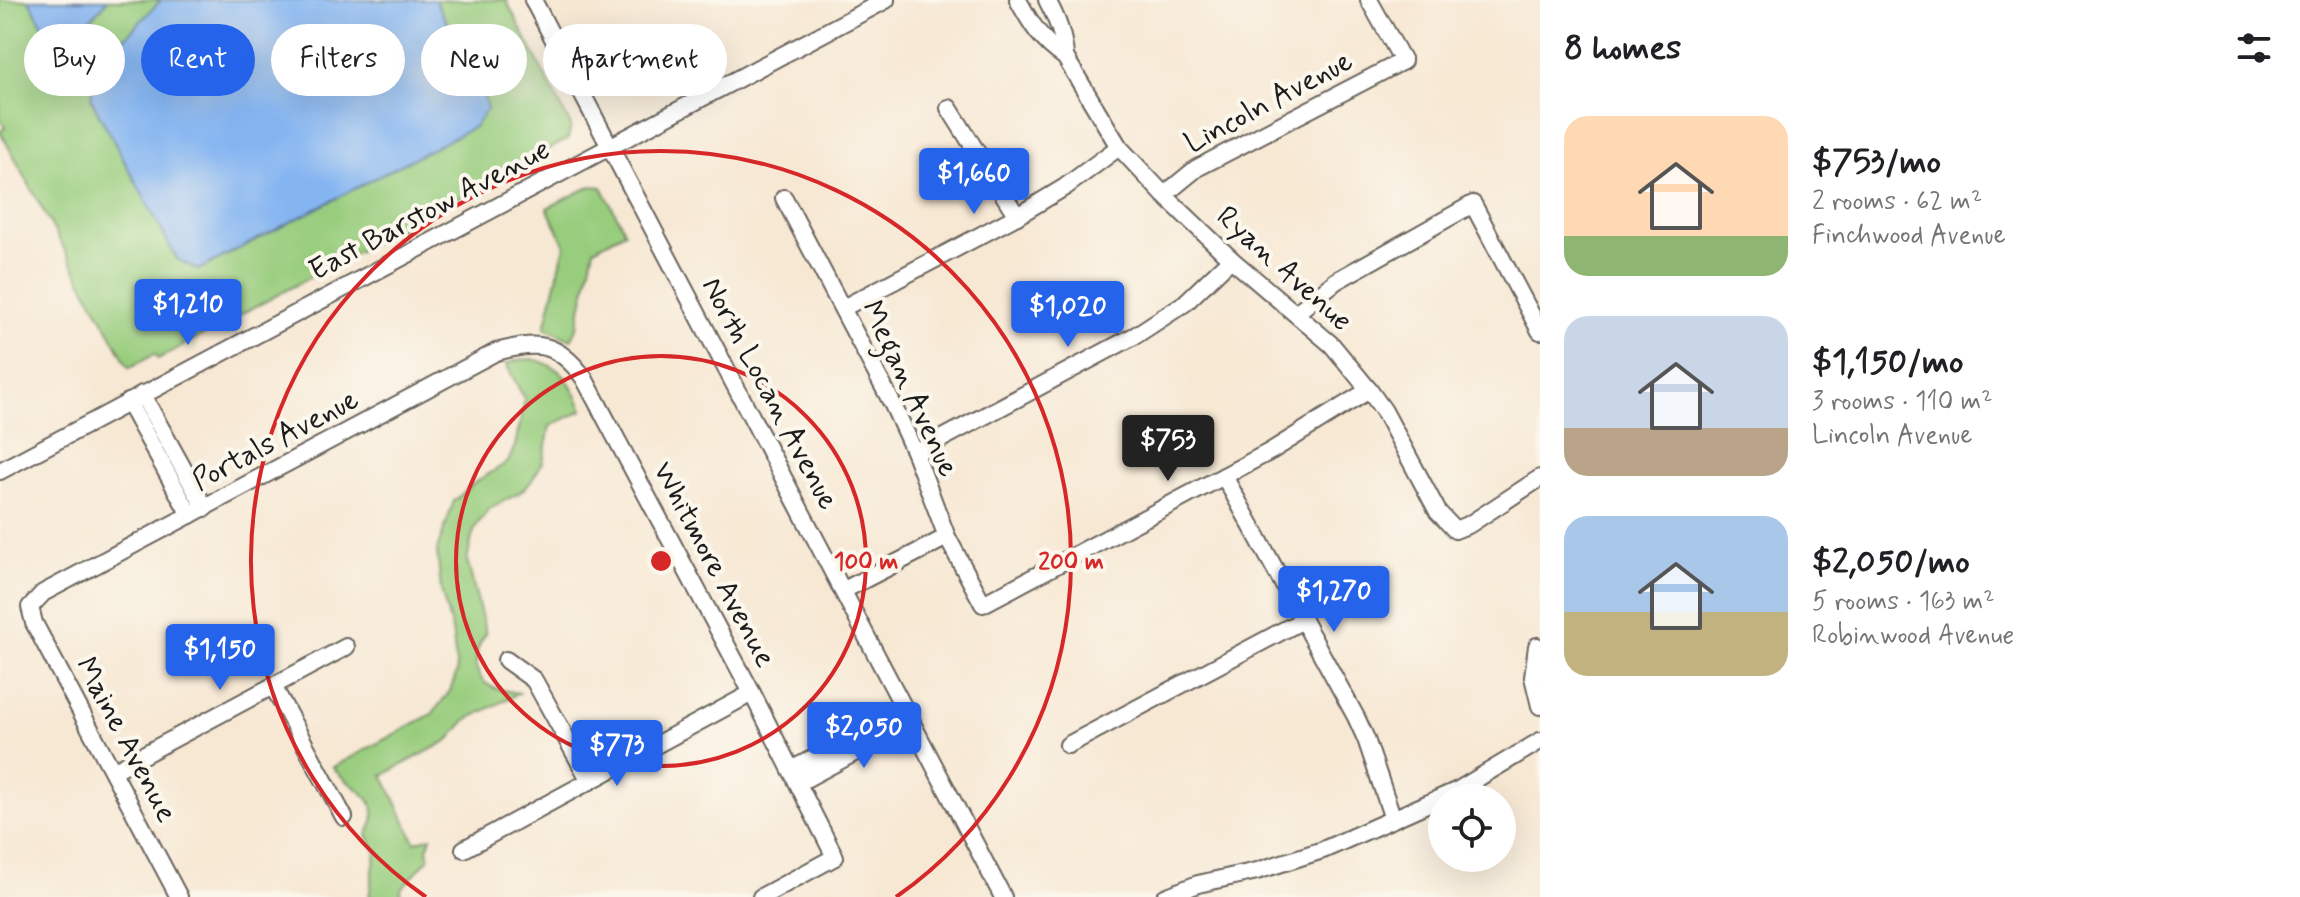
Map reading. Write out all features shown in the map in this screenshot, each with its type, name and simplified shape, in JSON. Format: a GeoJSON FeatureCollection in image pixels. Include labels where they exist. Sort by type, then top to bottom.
{"type":"FeatureCollection","features":[{"type":"Feature","properties":{"kind":"street","name":"North Locan Avenue"},"geometry":{"type":"LineString","coordinates":[[533,0],[1003,897]]}},
{"type":"Feature","properties":{"kind":"street","name":"East Barstow Avenue"},"geometry":{"type":"LineString","coordinates":[[0,471],[886,0]]}},
{"type":"Feature","properties":{"kind":"street","name":"Ryan Avenue"},"geometry":{"type":"LineString","coordinates":[[1018,0],[1036,33],[1065,57],[1119,147],[1231,259],[1332,345],[1384,411],[1438,512],[1455,530],[1470,524],[1540,478]]}},
{"type":"Feature","properties":{"kind":"street","name":"Ryan Avenue"},"geometry":{"type":"LineString","coordinates":[[1047,0],[1065,43],[1065,57]]}},
{"type":"Feature","properties":{"kind":"street","name":"Lincoln Avenue"},"geometry":{"type":"LineString","coordinates":[[1164,195],[1197,168],[1403,61],[1369,0]]}},
{"type":"Feature","properties":{"kind":"street"},"geometry":{"type":"LineString","coordinates":[[949,108],[1017,216]]}},
{"type":"Feature","properties":{"kind":"street"},"geometry":{"type":"LineString","coordinates":[[843,308],[1017,216],[1065,187],[1119,147]]}},
{"type":"Feature","properties":{"kind":"street","name":"Megan Avenue"},"geometry":{"type":"LineString","coordinates":[[784,198],[893,405],[947,537],[983,604],[1224,476]]}},
{"type":"Feature","properties":{"kind":"street"},"geometry":{"type":"LineString","coordinates":[[1296,313],[1336,281],[1473,204],[1540,331]]}},
{"type":"Feature","properties":{"kind":"street"},"geometry":{"type":"LineString","coordinates":[[915,453],[1136,335],[1185,303],[1231,259]]}},
{"type":"Feature","properties":{"kind":"street","name":"Portals Avenue"},"geometry":{"type":"LineString","coordinates":[[30,607],[43,593],[496,352],[525,344],[554,349]]}},
{"type":"Feature","properties":{"kind":"street","name":"Whitmore Avenue"},"geometry":{"type":"LineString","coordinates":[[554,349],[570,359],[584,378],[752,693],[835,857],[761,897]]}},
{"type":"Feature","properties":{"kind":"street"},"geometry":{"type":"LineString","coordinates":[[1369,390],[1305,431],[1224,476],[1361,728],[1393,819]]}},
{"type":"Feature","properties":{"kind":"street"},"geometry":{"type":"LineString","coordinates":[[135,398],[198,512]]}},
{"type":"Feature","properties":{"kind":"street"},"geometry":{"type":"LineString","coordinates":[[844,590],[947,537]]}},
{"type":"Feature","properties":{"kind":"street","name":"Maine Avenue"},"geometry":{"type":"LineString","coordinates":[[30,607],[34,623],[179,897]]}},
{"type":"Feature","properties":{"kind":"street"},"geometry":{"type":"LineString","coordinates":[[1068,745],[1303,620]]}},
{"type":"Feature","properties":{"kind":"street"},"geometry":{"type":"LineString","coordinates":[[1537,646],[1533,677],[1540,706]]}},
{"type":"Feature","properties":{"kind":"street"},"geometry":{"type":"LineString","coordinates":[[113,771],[346,647]]}},
{"type":"Feature","properties":{"kind":"street"},"geometry":{"type":"LineString","coordinates":[[506,660],[534,680],[590,781]]}},
{"type":"Feature","properties":{"kind":"street"},"geometry":{"type":"LineString","coordinates":[[273,686],[344,817]]}},
{"type":"Feature","properties":{"kind":"street"},"geometry":{"type":"LineString","coordinates":[[464,849],[752,693]]}},
{"type":"Feature","properties":{"kind":"street"},"geometry":{"type":"LineString","coordinates":[[794,776],[908,715]]}},
{"type":"Feature","properties":{"kind":"street"},"geometry":{"type":"LineString","coordinates":[[1165,897],[1198,884],[1257,871],[1323,850],[1458,790],[1540,741]]}},
{"type":"Feature","properties":{"kind":"green space"},"geometry":{"type":"Polygon","coordinates":[[[0,0],[506,0],[518,24],[421,24],[421,96],[527,96],[527,41],[543,72],[543,96],[556,96],[571,126],[568,139],[158,359],[155,354],[129,368],[0,131],[5,128],[0,118],[0,0]]]}},
{"type":"Feature","properties":{"kind":"green space"},"geometry":{"type":"Polygon","coordinates":[[[591,186],[602,187],[625,232],[594,249],[577,328],[571,340],[545,328],[565,245],[547,208],[591,186]]]}},
{"type":"Feature","properties":{"kind":"green space"},"geometry":{"type":"Polygon","coordinates":[[[532,359],[551,366],[565,377],[583,410],[550,426],[543,462],[530,483],[519,493],[489,509],[476,526],[467,560],[486,634],[476,655],[477,671],[494,688],[519,693],[466,720],[449,740],[383,775],[415,842],[431,837],[427,849],[429,858],[401,889],[400,897],[369,897],[376,851],[367,835],[374,811],[365,795],[333,767],[432,714],[450,691],[457,672],[452,630],[441,590],[437,550],[454,501],[474,483],[508,462],[515,446],[525,400],[506,364],[532,359]]]}},
{"type":"Feature","properties":{"kind":"water"},"geometry":{"type":"Polygon","coordinates":[[[29,0],[108,0],[86,24],[42,24],[29,0]]]}},
{"type":"Feature","properties":{"kind":"water"},"geometry":{"type":"Polygon","coordinates":[[[161,0],[435,0],[448,24],[421,24],[421,96],[484,96],[487,109],[474,127],[198,270],[177,259],[91,99],[91,96],[125,96],[125,38],[161,0]]]}}]}
